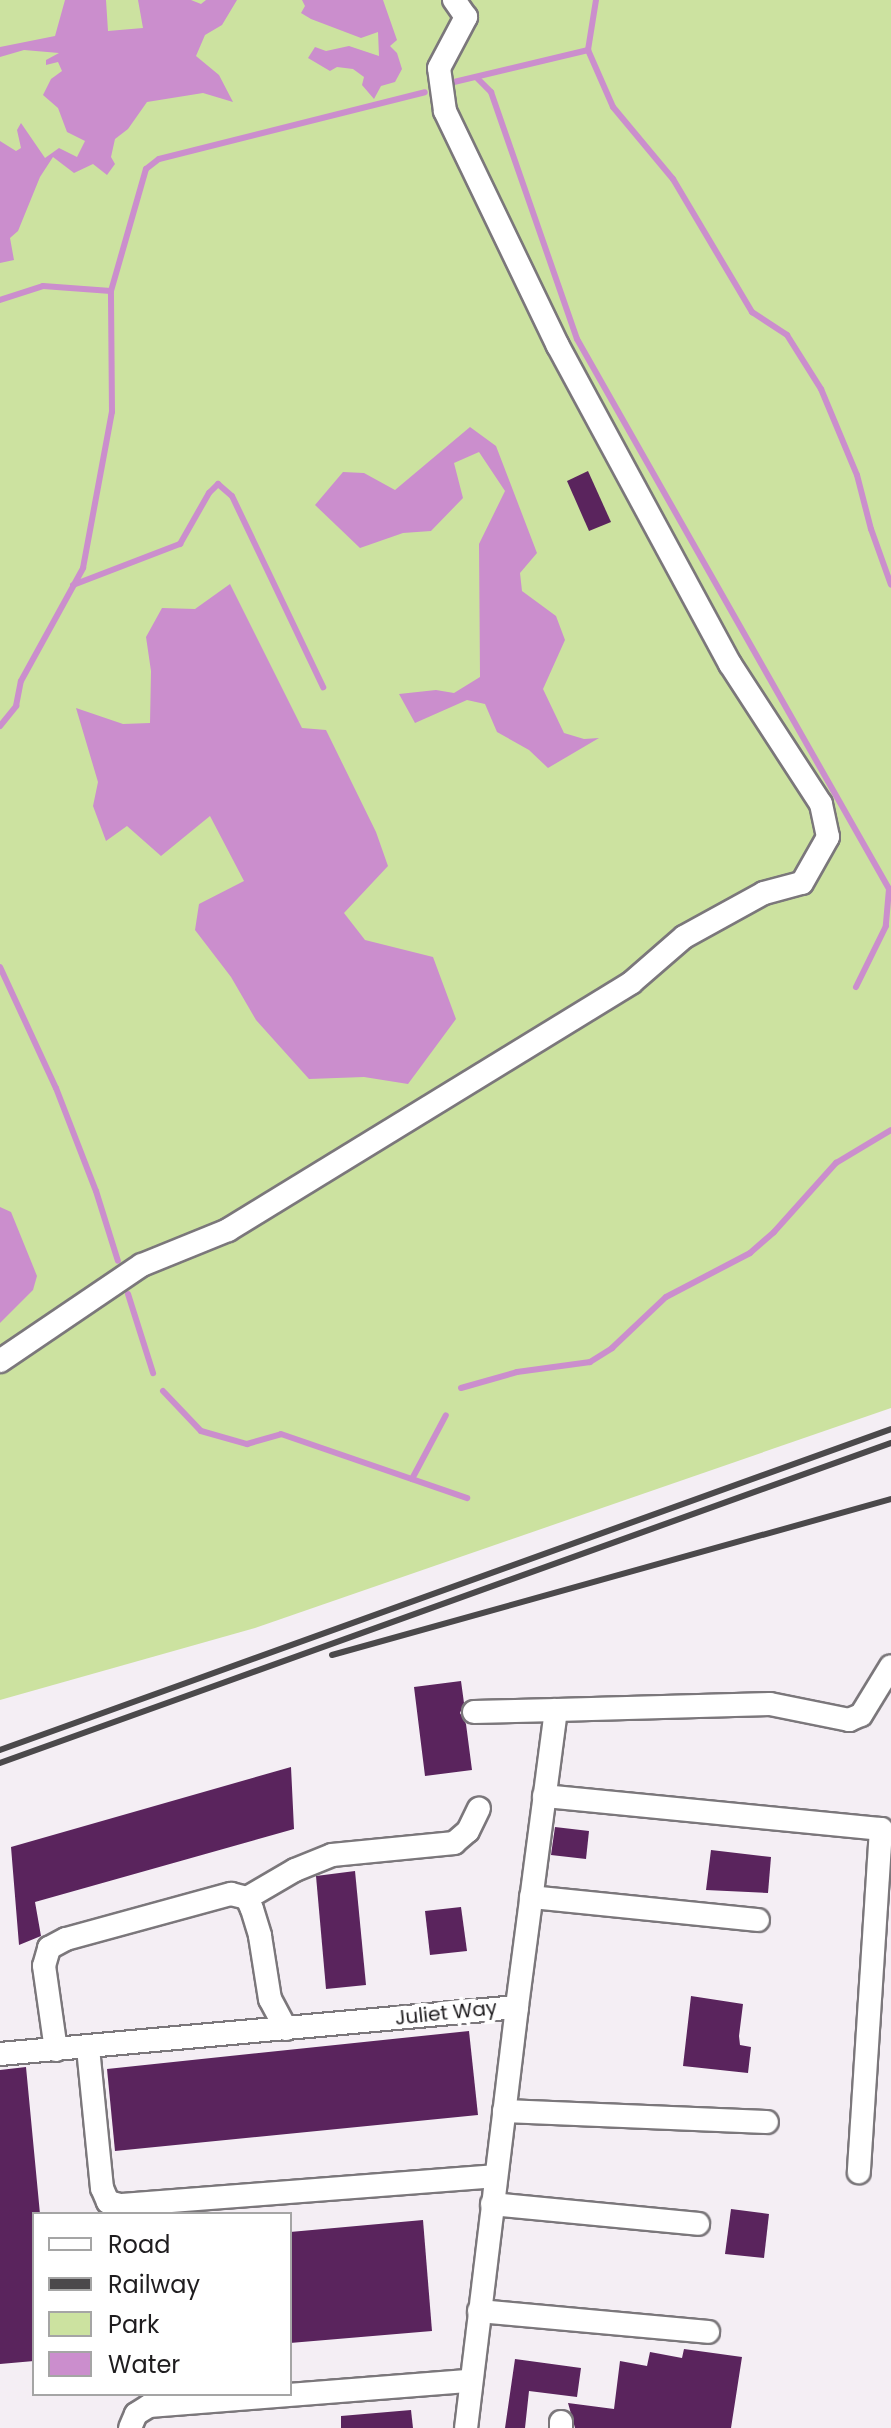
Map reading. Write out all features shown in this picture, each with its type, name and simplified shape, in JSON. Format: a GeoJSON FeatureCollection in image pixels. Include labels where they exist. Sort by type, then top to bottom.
{"type":"FeatureCollection","features":[{"type":"Feature","properties":{"kind":"street"},"geometry":{"type":"LineString","coordinates":[[0,1361],[142,1265],[228,1230],[631,983],[684,937],[764,893],[802,883],[828,837],[821,804],[730,664],[558,346],[445,111],[439,68],[466,17],[454,0]]}},
{"type":"Feature","properties":{"kind":"street"},"geometry":{"type":"LineString","coordinates":[[474,1712],[770,1704],[849,1720],[861,1715],[891,1666]]}},
{"type":"Feature","properties":{"kind":"street"},"geometry":{"type":"LineString","coordinates":[[517,2007],[556,1710]]}},
{"type":"Feature","properties":{"kind":"street"},"geometry":{"type":"LineString","coordinates":[[544,1796],[881,1829],[859,2172]]}},
{"type":"Feature","properties":{"kind":"street"},"geometry":{"type":"LineString","coordinates":[[56,2050],[44,1966],[49,1948],[66,1939],[231,1894],[247,1898],[295,1870],[332,1855],[454,1843],[468,1831],[479,1808]]}},
{"type":"Feature","properties":{"kind":"street"},"geometry":{"type":"LineString","coordinates":[[532,1886],[758,1920]]}},
{"type":"Feature","properties":{"kind":"street"},"geometry":{"type":"LineString","coordinates":[[247,1898],[260,1936],[270,1999],[286,2029]]}},
{"type":"Feature","properties":{"kind":"street","name":"Juliet Way"},"geometry":{"type":"LineString","coordinates":[[0,2054],[517,2007],[466,2428]]}},
{"type":"Feature","properties":{"kind":"street"},"geometry":{"type":"LineString","coordinates":[[88,2048],[102,2188],[108,2202],[120,2205],[496,2176]]}},
{"type":"Feature","properties":{"kind":"street"},"geometry":{"type":"LineString","coordinates":[[504,2111],[767,2122]]}},
{"type":"Feature","properties":{"kind":"street"},"geometry":{"type":"LineString","coordinates":[[492,2204],[698,2224]]}},
{"type":"Feature","properties":{"kind":"street"},"geometry":{"type":"LineString","coordinates":[[479,2311],[708,2332]]}},
{"type":"Feature","properties":{"kind":"street"},"geometry":{"type":"LineString","coordinates":[[292,2395],[470,2381]]}},
{"type":"Feature","properties":{"kind":"street"},"geometry":{"type":"LineString","coordinates":[[130,2428],[136,2414],[149,2406],[277,2396]]}},
{"type":"Feature","properties":{"kind":"green space"},"geometry":{"type":"Polygon","coordinates":[[[0,0],[891,0],[891,1408],[255,1628],[0,1700],[0,0]]]}},
{"type":"Feature","properties":{"kind":"water"},"geometry":{"type":"Polygon","coordinates":[[[65,0],[106,0],[108,31],[143,28],[138,0],[191,0],[201,4],[206,0],[237,0],[222,25],[205,35],[196,56],[219,75],[233,102],[203,93],[147,102],[128,129],[115,139],[111,157],[115,164],[107,175],[93,164],[74,173],[53,157],[40,177],[18,231],[10,238],[14,260],[0,263],[0,141],[16,151],[21,148],[17,130],[21,123],[45,158],[59,148],[77,157],[85,141],[67,132],[58,108],[43,95],[51,79],[62,71],[58,62],[46,65],[46,60],[59,53],[24,50],[0,57],[0,47],[55,36],[65,0]]]}},
{"type":"Feature","properties":{"kind":"water"},"geometry":{"type":"Polygon","coordinates":[[[302,0],[383,0],[397,40],[390,46],[397,53],[402,69],[395,82],[381,86],[374,99],[362,85],[364,77],[353,69],[337,67],[330,71],[308,58],[315,47],[326,51],[349,46],[379,56],[378,32],[361,38],[311,19],[301,13],[305,6],[302,0]]]}},
{"type":"Feature","properties":{"kind":"water"},"geometry":{"type":"Polygon","coordinates":[[[470,427],[496,446],[537,553],[520,573],[522,591],[556,616],[565,640],[543,689],[564,733],[584,739],[599,738],[548,768],[529,750],[497,732],[485,704],[467,700],[415,723],[399,694],[436,690],[454,693],[480,677],[479,544],[505,491],[479,452],[454,463],[463,498],[431,531],[403,533],[360,548],[315,505],[343,472],[364,473],[395,490],[470,427]]]}},
{"type":"Feature","properties":{"kind":"water"},"geometry":{"type":"Polygon","coordinates":[[[230,584],[302,728],[326,730],[376,832],[388,866],[344,913],[365,940],[433,957],[456,1019],[408,1084],[364,1077],[309,1079],[256,1020],[231,977],[195,930],[199,904],[244,881],[210,816],[161,856],[127,826],[106,841],[93,806],[98,782],[76,708],[123,724],[150,723],[151,671],[146,637],[162,608],[195,609],[230,584]]]}},
{"type":"Feature","properties":{"kind":"water"},"geometry":{"type":"Polygon","coordinates":[[[0,1207],[11,1212],[37,1276],[33,1290],[0,1323],[0,1207]]]}},
{"type":"Feature","properties":{"kind":"building"},"geometry":{"type":"Polygon","coordinates":[[[588,471],[611,522],[589,531],[567,481],[588,471]]]}},
{"type":"Feature","properties":{"kind":"building"},"geometry":{"type":"Polygon","coordinates":[[[461,1681],[464,1703],[460,1713],[466,1724],[472,1770],[425,1776],[414,1687],[461,1681]]]}},
{"type":"Feature","properties":{"kind":"building"},"geometry":{"type":"Polygon","coordinates":[[[291,1767],[294,1829],[35,1902],[41,1936],[19,1945],[11,1847],[291,1767]]]}},
{"type":"Feature","properties":{"kind":"building"},"geometry":{"type":"Polygon","coordinates":[[[555,1827],[589,1831],[586,1859],[551,1855],[555,1827]]]}},
{"type":"Feature","properties":{"kind":"building"},"geometry":{"type":"Polygon","coordinates":[[[711,1850],[771,1857],[768,1893],[706,1890],[711,1850]]]}},
{"type":"Feature","properties":{"kind":"building"},"geometry":{"type":"Polygon","coordinates":[[[355,1871],[366,1985],[326,1989],[316,1876],[355,1871]]]}},
{"type":"Feature","properties":{"kind":"building"},"geometry":{"type":"Polygon","coordinates":[[[461,1907],[467,1951],[430,1955],[425,1911],[461,1907]]]}},
{"type":"Feature","properties":{"kind":"building"},"geometry":{"type":"Polygon","coordinates":[[[691,1996],[743,2004],[739,2036],[740,2045],[751,2047],[748,2073],[683,2066],[691,1996]]]}},
{"type":"Feature","properties":{"kind":"building"},"geometry":{"type":"Polygon","coordinates":[[[469,2031],[478,2115],[115,2151],[107,2069],[469,2031]]]}},
{"type":"Feature","properties":{"kind":"building"},"geometry":{"type":"Polygon","coordinates":[[[26,2067],[40,2212],[32,2212],[32,2361],[0,2364],[0,2070],[26,2067]]]}},
{"type":"Feature","properties":{"kind":"building"},"geometry":{"type":"Polygon","coordinates":[[[731,2209],[769,2214],[764,2258],[725,2254],[731,2209]]]}},
{"type":"Feature","properties":{"kind":"building"},"geometry":{"type":"Polygon","coordinates":[[[423,2220],[432,2331],[292,2343],[292,2232],[423,2220]]]}},
{"type":"Feature","properties":{"kind":"building"},"geometry":{"type":"Polygon","coordinates":[[[684,2349],[742,2357],[731,2428],[575,2428],[568,2403],[614,2409],[620,2361],[647,2366],[650,2352],[682,2358],[684,2349]]]}},
{"type":"Feature","properties":{"kind":"building"},"geometry":{"type":"Polygon","coordinates":[[[515,2359],[581,2368],[577,2397],[529,2391],[525,2428],[505,2428],[515,2359]]]}},
{"type":"Feature","properties":{"kind":"building"},"geometry":{"type":"Polygon","coordinates":[[[411,2410],[413,2428],[341,2428],[341,2416],[411,2410]]]}},
{"type":"Feature","properties":{"kind":"waterway"},"geometry":{"type":"LineString","coordinates":[[596,0],[588,50],[613,107],[673,179],[752,312],[787,335],[821,389],[857,475],[871,529],[891,585]]}},
{"type":"Feature","properties":{"kind":"waterway"},"geometry":{"type":"LineString","coordinates":[[454,82],[588,50]]}},
{"type":"Feature","properties":{"kind":"waterway"},"geometry":{"type":"LineString","coordinates":[[477,78],[491,92],[577,339],[889,889],[886,926],[856,987]]}},
{"type":"Feature","properties":{"kind":"waterway"},"geometry":{"type":"LineString","coordinates":[[0,726],[16,706],[21,681],[83,568],[112,412],[111,291],[146,169],[159,159],[425,92]]}},
{"type":"Feature","properties":{"kind":"waterway"},"geometry":{"type":"LineString","coordinates":[[0,300],[43,286],[111,291]]}},
{"type":"Feature","properties":{"kind":"waterway"},"geometry":{"type":"LineString","coordinates":[[73,585],[180,544],[209,493],[218,484],[232,496],[323,687]]}},
{"type":"Feature","properties":{"kind":"waterway"},"geometry":{"type":"LineString","coordinates":[[0,967],[56,1088],[96,1191],[118,1261]]}},
{"type":"Feature","properties":{"kind":"waterway"},"geometry":{"type":"LineString","coordinates":[[461,1388],[517,1372],[590,1362],[612,1348],[666,1297],[750,1253],[774,1232],[836,1163],[891,1130]]}},
{"type":"Feature","properties":{"kind":"waterway"},"geometry":{"type":"LineString","coordinates":[[128,1294],[153,1373]]}},
{"type":"Feature","properties":{"kind":"waterway"},"geometry":{"type":"LineString","coordinates":[[163,1391],[201,1431],[247,1444],[281,1434],[467,1498]]}},
{"type":"Feature","properties":{"kind":"waterway"},"geometry":{"type":"LineString","coordinates":[[412,1479],[446,1415]]}},
{"type":"Feature","properties":{"kind":"railway"},"geometry":{"type":"LineString","coordinates":[[0,1750],[891,1429]]}},
{"type":"Feature","properties":{"kind":"railway"},"geometry":{"type":"LineString","coordinates":[[0,1763],[891,1443]]}},
{"type":"Feature","properties":{"kind":"railway"},"geometry":{"type":"LineString","coordinates":[[332,1655],[891,1499]]}}]}
